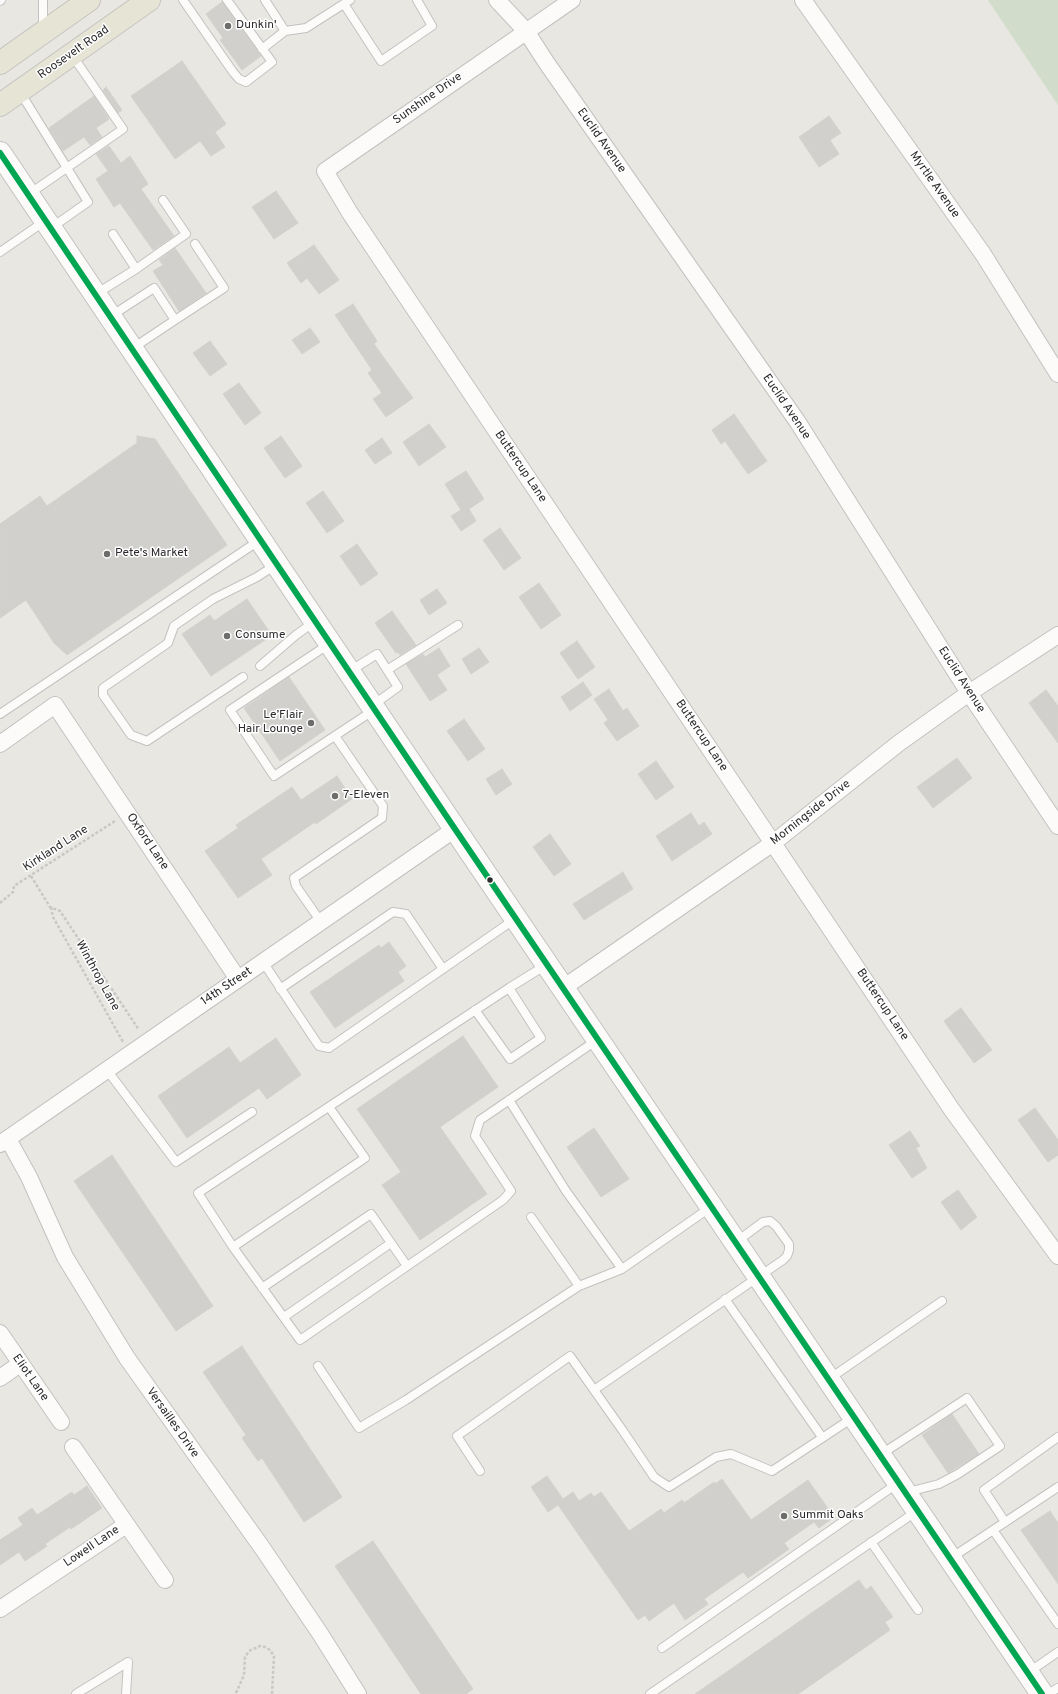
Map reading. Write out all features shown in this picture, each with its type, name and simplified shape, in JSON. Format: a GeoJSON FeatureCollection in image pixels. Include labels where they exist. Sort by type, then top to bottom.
{"type":"FeatureCollection","features":[{"type":"Feature","properties":{"kind":"main road"},"geometry":{"type":"LineString","coordinates":[[0,63],[89,0]]}},
{"type":"Feature","properties":{"kind":"main road","name":"Roosevelt Road"},"geometry":{"type":"LineString","coordinates":[[0,105],[149,0]]}},
{"type":"Feature","properties":{"kind":"main road"},"geometry":{"type":"LineString","coordinates":[[1,157],[28,194],[455,829],[1042,1694]]}},
{"type":"Feature","properties":{"kind":"street","name":"Euclid Avenue"},"geometry":{"type":"LineString","coordinates":[[497,0],[526,31],[546,62],[797,421],[969,692],[1058,826]]}},
{"type":"Feature","properties":{"kind":"street","name":"Sunshine Drive"},"geometry":{"type":"LineString","coordinates":[[350,213],[325,171],[572,0]]}},
{"type":"Feature","properties":{"kind":"street","name":"Myrtle Avenue"},"geometry":{"type":"LineString","coordinates":[[803,0],[983,254],[1058,374]]}},
{"type":"Feature","properties":{"kind":"street","name":"Buttercup Lane"},"geometry":{"type":"LineString","coordinates":[[350,213],[952,1110],[1058,1256]]}},
{"type":"Feature","properties":{"kind":"street","name":"Morningside Drive"},"geometry":{"type":"LineString","coordinates":[[563,988],[773,844],[899,743],[969,692],[1058,635]]}},
{"type":"Feature","properties":{"kind":"street","name":"Oxford Lane"},"geometry":{"type":"LineString","coordinates":[[0,744],[55,705],[238,979]]}},
{"type":"Feature","properties":{"kind":"street","name":"14th Street"},"geometry":{"type":"LineString","coordinates":[[4,1142],[455,829]]}},
{"type":"Feature","properties":{"kind":"street","name":"Versailles Drive"},"geometry":{"type":"LineString","coordinates":[[4,1142],[29,1177],[65,1257],[127,1358],[263,1549],[321,1635],[358,1694]]}},
{"type":"Feature","properties":{"kind":"street","name":"Eliot Lane"},"geometry":{"type":"LineString","coordinates":[[0,1333],[61,1422]]}},
{"type":"Feature","properties":{"kind":"street"},"geometry":{"type":"LineString","coordinates":[[0,1378],[20,1364]]}},
{"type":"Feature","properties":{"kind":"street","name":"Lowell Lane"},"geometry":{"type":"LineString","coordinates":[[0,1609],[126,1525],[73,1447]]}},
{"type":"Feature","properties":{"kind":"street"},"geometry":{"type":"LineString","coordinates":[[126,1525],[165,1580]]}},
{"type":"Feature","properties":{"kind":"lane"},"geometry":{"type":"LineString","coordinates":[[42,34],[43,0]]}},
{"type":"Feature","properties":{"kind":"lane"},"geometry":{"type":"LineString","coordinates":[[183,0],[233,72],[243,82],[246,82],[272,62],[227,0]]}},
{"type":"Feature","properties":{"kind":"lane"},"geometry":{"type":"LineString","coordinates":[[265,0],[285,31]]}},
{"type":"Feature","properties":{"kind":"lane"},"geometry":{"type":"LineString","coordinates":[[262,49],[285,31],[306,28],[347,2],[381,61],[432,26],[417,0]]}},
{"type":"Feature","properties":{"kind":"lane"},"geometry":{"type":"LineString","coordinates":[[28,194],[123,129],[72,54]]}},
{"type":"Feature","properties":{"kind":"lane"},"geometry":{"type":"LineString","coordinates":[[0,252],[88,202],[20,91]]}},
{"type":"Feature","properties":{"kind":"lane"},"geometry":{"type":"LineString","coordinates":[[95,294],[136,269],[186,234],[164,200]]}},
{"type":"Feature","properties":{"kind":"lane"},"geometry":{"type":"LineString","coordinates":[[113,234],[136,269]]}},
{"type":"Feature","properties":{"kind":"lane"},"geometry":{"type":"LineString","coordinates":[[132,349],[224,288],[194,244]]}},
{"type":"Feature","properties":{"kind":"lane"},"geometry":{"type":"LineString","coordinates":[[110,316],[154,288],[175,320]]}},
{"type":"Feature","properties":{"kind":"lane"},"geometry":{"type":"LineString","coordinates":[[0,714],[260,540]]}},
{"type":"Feature","properties":{"kind":"lane"},"geometry":{"type":"LineString","coordinates":[[243,677],[147,741],[131,735],[103,695],[103,688],[168,643],[174,626],[213,599],[257,577],[277,564]]}},
{"type":"Feature","properties":{"kind":"lane"},"geometry":{"type":"LineString","coordinates":[[260,666],[315,621]]}},
{"type":"Feature","properties":{"kind":"lane"},"geometry":{"type":"LineString","coordinates":[[387,670],[458,625]]}},
{"type":"Feature","properties":{"kind":"lane"},"geometry":{"type":"LineString","coordinates":[[330,643],[230,710],[274,776],[335,736],[398,687],[377,654],[349,672]]}},
{"type":"Feature","properties":{"kind":"lane"},"geometry":{"type":"LineString","coordinates":[[321,922],[296,886],[294,878],[382,818],[383,806],[335,736]]}},
{"type":"Feature","properties":{"kind":"lane"},"geometry":{"type":"LineString","coordinates":[[280,988],[393,912],[406,914],[443,969]]}},
{"type":"Feature","properties":{"kind":"lane"},"geometry":{"type":"LineString","coordinates":[[263,962],[319,1046],[329,1048],[516,919]]}},
{"type":"Feature","properties":{"kind":"lane"},"geometry":{"type":"LineString","coordinates":[[547,965],[475,1010],[198,1193],[262,1288],[300,1340],[503,1200],[511,1191],[475,1136],[480,1120],[598,1040]]}},
{"type":"Feature","properties":{"kind":"lane"},"geometry":{"type":"LineString","coordinates":[[475,1010],[510,1059],[541,1038],[509,988]]}},
{"type":"Feature","properties":{"kind":"lane"},"geometry":{"type":"LineString","coordinates":[[107,1070],[176,1162],[252,1112]]}},
{"type":"Feature","properties":{"kind":"lane"},"geometry":{"type":"LineString","coordinates":[[509,1100],[566,1192],[622,1269]]}},
{"type":"Feature","properties":{"kind":"lane"},"geometry":{"type":"LineString","coordinates":[[234,1247],[365,1158],[329,1107]]}},
{"type":"Feature","properties":{"kind":"lane"},"geometry":{"type":"LineString","coordinates":[[318,1366],[359,1428],[406,1400],[579,1286],[622,1269],[711,1207]]}},
{"type":"Feature","properties":{"kind":"lane"},"geometry":{"type":"LineString","coordinates":[[262,1288],[371,1214],[407,1266]]}},
{"type":"Feature","properties":{"kind":"lane"},"geometry":{"type":"LineString","coordinates":[[531,1218],[579,1286]]}},
{"type":"Feature","properties":{"kind":"lane"},"geometry":{"type":"LineString","coordinates":[[594,1390],[787,1256],[789,1244],[776,1226],[770,1221],[767,1221],[736,1243]]}},
{"type":"Feature","properties":{"kind":"lane"},"geometry":{"type":"LineString","coordinates":[[284,1317],[391,1243]]}},
{"type":"Feature","properties":{"kind":"lane"},"geometry":{"type":"LineString","coordinates":[[725,1299],[822,1438]]}},
{"type":"Feature","properties":{"kind":"lane"},"geometry":{"type":"LineString","coordinates":[[828,1380],[942,1301]]}},
{"type":"Feature","properties":{"kind":"lane"},"geometry":{"type":"LineString","coordinates":[[480,1471],[457,1436],[570,1356],[654,1477],[669,1487],[716,1457],[731,1454],[772,1471],[854,1417]]}},
{"type":"Feature","properties":{"kind":"lane"},"geometry":{"type":"LineString","coordinates":[[662,1648],[907,1496],[939,1484],[958,1474],[1000,1446],[967,1398],[880,1455]]}},
{"type":"Feature","properties":{"kind":"lane"},"geometry":{"type":"LineString","coordinates":[[1005,1522],[984,1490],[1058,1437]]}},
{"type":"Feature","properties":{"kind":"lane"},"geometry":{"type":"LineString","coordinates":[[950,1559],[1058,1487]]}},
{"type":"Feature","properties":{"kind":"lane"},"geometry":{"type":"LineString","coordinates":[[650,1694],[871,1542],[907,1496]]}},
{"type":"Feature","properties":{"kind":"lane"},"geometry":{"type":"LineString","coordinates":[[994,1530],[1058,1624]]}},
{"type":"Feature","properties":{"kind":"lane"},"geometry":{"type":"LineString","coordinates":[[871,1542],[918,1610]]}},
{"type":"Feature","properties":{"kind":"lane"},"geometry":{"type":"LineString","coordinates":[[1027,1673],[1058,1652]]}},
{"type":"Feature","properties":{"kind":"lane"},"geometry":{"type":"LineString","coordinates":[[76,1694],[128,1662],[126,1694]]}},
{"type":"Feature","properties":{"kind":"lane"},"geometry":{"type":"LineString","coordinates":[[1048,1694],[1058,1688]]}},
{"type":"Feature","properties":{"kind":"path","name":"Kirkland Lane"},"geometry":{"type":"LineString","coordinates":[[0,903],[13,892],[14,886],[128,813]]}},
{"type":"Feature","properties":{"kind":"path","name":"Winthrop Lane"},"geometry":{"type":"LineString","coordinates":[[31,876],[50,907],[53,917],[130,1054]]}},
{"type":"Feature","properties":{"kind":"path","name":"Winthrop Lane"},"geometry":{"type":"LineString","coordinates":[[50,907],[60,911],[147,1042]]}},
{"type":"Feature","properties":{"kind":"path"},"geometry":{"type":"LineString","coordinates":[[236,1693],[244,1675],[245,1657],[249,1651],[260,1646],[270,1650],[274,1656],[272,1694]]}},
{"type":"Feature","properties":{"kind":"green space"},"geometry":{"type":"Polygon","coordinates":[[[988,0],[1058,0],[1058,105],[988,0]]]}},
{"type":"Feature","properties":{"kind":"building","name":"Dunkin'"},"geometry":{"type":"Polygon","coordinates":[[[222,2],[261,56],[242,70],[220,40],[223,38],[206,14],[222,2]]]}},
{"type":"Feature","properties":{"kind":"building"},"geometry":{"type":"Polygon","coordinates":[[[182,61],[226,124],[215,132],[225,147],[211,156],[200,141],[175,159],[131,96],[182,61]]]}},
{"type":"Feature","properties":{"kind":"building"},"geometry":{"type":"Polygon","coordinates":[[[106,87],[122,110],[118,113],[103,90],[106,87]]]}},
{"type":"Feature","properties":{"kind":"building"},"geometry":{"type":"Polygon","coordinates":[[[94,96],[109,119],[96,128],[102,137],[90,145],[84,137],[63,151],[49,128],[94,96]]]}},
{"type":"Feature","properties":{"kind":"building"},"geometry":{"type":"Polygon","coordinates":[[[829,116],[841,133],[830,140],[839,154],[819,167],[799,137],[829,116]]]}},
{"type":"Feature","properties":{"kind":"building"},"geometry":{"type":"Polygon","coordinates":[[[109,146],[121,163],[130,156],[148,184],[141,189],[174,236],[153,250],[120,203],[114,207],[96,179],[108,171],[96,154],[109,146]]]}},
{"type":"Feature","properties":{"kind":"building"},"geometry":{"type":"Polygon","coordinates":[[[276,191],[298,223],[274,239],[252,207],[276,191]]]}},
{"type":"Feature","properties":{"kind":"building"},"geometry":{"type":"Polygon","coordinates":[[[314,245],[339,280],[319,294],[307,278],[301,283],[287,263],[314,245]]]}},
{"type":"Feature","properties":{"kind":"building"},"geometry":{"type":"Polygon","coordinates":[[[175,248],[206,293],[179,311],[153,271],[163,265],[159,260],[175,248]]]}},
{"type":"Feature","properties":{"kind":"building"},"geometry":{"type":"Polygon","coordinates":[[[353,304],[377,341],[374,344],[413,398],[386,417],[373,399],[382,393],[368,373],[372,370],[335,315],[353,304]]]}},
{"type":"Feature","properties":{"kind":"building"},"geometry":{"type":"Polygon","coordinates":[[[310,328],[320,342],[302,354],[292,340],[310,328]]]}},
{"type":"Feature","properties":{"kind":"building"},"geometry":{"type":"Polygon","coordinates":[[[210,341],[227,364],[210,376],[193,353],[210,341]]]}},
{"type":"Feature","properties":{"kind":"building"},"geometry":{"type":"Polygon","coordinates":[[[239,383],[261,413],[245,425],[223,394],[239,383]]]}},
{"type":"Feature","properties":{"kind":"building"},"geometry":{"type":"Polygon","coordinates":[[[734,414],[767,461],[748,474],[725,441],[721,444],[712,430],[734,414]]]}},
{"type":"Feature","properties":{"kind":"building"},"geometry":{"type":"Polygon","coordinates":[[[429,424],[446,447],[419,466],[403,442],[429,424]]]}},
{"type":"Feature","properties":{"kind":"building","name":"Pete's Market"},"geometry":{"type":"Polygon","coordinates":[[[137,436],[155,439],[227,545],[67,655],[54,643],[26,600],[0,618],[0,524],[40,496],[47,506],[137,443],[137,436]]]}},
{"type":"Feature","properties":{"kind":"building"},"geometry":{"type":"Polygon","coordinates":[[[281,436],[302,466],[285,478],[264,448],[281,436]]]}},
{"type":"Feature","properties":{"kind":"building"},"geometry":{"type":"Polygon","coordinates":[[[382,438],[392,453],[375,464],[365,450],[382,438]]]}},
{"type":"Feature","properties":{"kind":"building"},"geometry":{"type":"Polygon","coordinates":[[[466,471],[484,499],[469,509],[476,521],[461,531],[451,516],[461,510],[445,484],[466,471]]]}},
{"type":"Feature","properties":{"kind":"building"},"geometry":{"type":"Polygon","coordinates":[[[323,491],[344,521],[327,533],[306,503],[323,491]]]}},
{"type":"Feature","properties":{"kind":"building"},"geometry":{"type":"Polygon","coordinates":[[[500,528],[521,558],[504,570],[483,540],[500,528]]]}},
{"type":"Feature","properties":{"kind":"building"},"geometry":{"type":"Polygon","coordinates":[[[357,544],[378,574],[361,586],[340,556],[357,544]]]}},
{"type":"Feature","properties":{"kind":"building"},"geometry":{"type":"Polygon","coordinates":[[[539,583],[561,615],[541,629],[519,597],[539,583]]]}},
{"type":"Feature","properties":{"kind":"building"},"geometry":{"type":"Polygon","coordinates":[[[437,589],[447,603],[429,615],[420,600],[437,589]]]}},
{"type":"Feature","properties":{"kind":"building","name":"Consume"},"geometry":{"type":"Polygon","coordinates":[[[247,599],[271,634],[265,640],[211,676],[182,634],[210,615],[214,621],[247,599]]]}},
{"type":"Feature","properties":{"kind":"building"},"geometry":{"type":"Polygon","coordinates":[[[392,611],[416,645],[400,655],[398,652],[396,653],[375,623],[392,611]]]}},
{"type":"Feature","properties":{"kind":"building"},"geometry":{"type":"Polygon","coordinates":[[[577,641],[595,667],[578,679],[560,653],[577,641]]]}},
{"type":"Feature","properties":{"kind":"building"},"geometry":{"type":"Polygon","coordinates":[[[439,648],[450,666],[437,675],[447,690],[430,701],[406,664],[423,654],[425,657],[439,648]]]}},
{"type":"Feature","properties":{"kind":"building"},"geometry":{"type":"Polygon","coordinates":[[[479,648],[489,662],[471,674],[462,659],[479,648]]]}},
{"type":"Feature","properties":{"kind":"building"},"geometry":{"type":"Polygon","coordinates":[[[289,677],[325,730],[280,761],[244,708],[289,677]]]}},
{"type":"Feature","properties":{"kind":"building"},"geometry":{"type":"Polygon","coordinates":[[[583,682],[592,695],[570,711],[561,697],[583,682]]]}},
{"type":"Feature","properties":{"kind":"building"},"geometry":{"type":"Polygon","coordinates":[[[609,689],[623,711],[627,708],[639,726],[617,741],[604,723],[608,720],[594,699],[609,689]]]}},
{"type":"Feature","properties":{"kind":"building"},"geometry":{"type":"Polygon","coordinates":[[[1046,690],[1058,706],[1058,743],[1029,703],[1046,690]]]}},
{"type":"Feature","properties":{"kind":"building"},"geometry":{"type":"Polygon","coordinates":[[[464,719],[485,749],[468,761],[447,731],[464,719]]]}},
{"type":"Feature","properties":{"kind":"building"},"geometry":{"type":"Polygon","coordinates":[[[957,758],[972,778],[933,808],[917,787],[957,758]]]}},
{"type":"Feature","properties":{"kind":"building"},"geometry":{"type":"Polygon","coordinates":[[[656,761],[674,787],[656,800],[638,774],[656,761]]]}},
{"type":"Feature","properties":{"kind":"building"},"geometry":{"type":"Polygon","coordinates":[[[502,769],[512,784],[496,795],[486,779],[502,769]]]}},
{"type":"Feature","properties":{"kind":"building"},"geometry":{"type":"Polygon","coordinates":[[[337,776],[352,799],[261,859],[272,875],[238,898],[205,851],[238,828],[236,825],[292,787],[301,800],[337,776]]]}},
{"type":"Feature","properties":{"kind":"building"},"geometry":{"type":"Polygon","coordinates":[[[691,813],[699,826],[704,822],[712,834],[672,861],[656,836],[691,813]]]}},
{"type":"Feature","properties":{"kind":"building"},"geometry":{"type":"Polygon","coordinates":[[[550,834],[571,864],[554,876],[533,847],[550,834]]]}},
{"type":"Feature","properties":{"kind":"building"},"geometry":{"type":"Polygon","coordinates":[[[623,872],[633,889],[584,920],[573,904],[623,872]]]}},
{"type":"Feature","properties":{"kind":"building"},"geometry":{"type":"Polygon","coordinates":[[[389,942],[406,966],[398,972],[404,981],[335,1028],[310,992],[379,945],[381,948],[389,942]]]}},
{"type":"Feature","properties":{"kind":"building"},"geometry":{"type":"Polygon","coordinates":[[[961,1008],[992,1050],[974,1063],[944,1021],[961,1008]]]}},
{"type":"Feature","properties":{"kind":"building"},"geometry":{"type":"Polygon","coordinates":[[[463,1036],[498,1087],[440,1127],[487,1194],[420,1240],[382,1185],[401,1172],[357,1109],[463,1036]]]}},
{"type":"Feature","properties":{"kind":"building"},"geometry":{"type":"Polygon","coordinates":[[[276,1038],[301,1075],[267,1099],[259,1088],[187,1138],[158,1096],[229,1047],[240,1063],[276,1038]]]}},
{"type":"Feature","properties":{"kind":"building"},"geometry":{"type":"Polygon","coordinates":[[[1035,1108],[1058,1140],[1058,1155],[1048,1162],[1018,1120],[1035,1108]]]}},
{"type":"Feature","properties":{"kind":"building"},"geometry":{"type":"Polygon","coordinates":[[[594,1128],[629,1179],[601,1197],[567,1147],[594,1128]]]}},
{"type":"Feature","properties":{"kind":"building"},"geometry":{"type":"Polygon","coordinates":[[[910,1131],[920,1146],[916,1148],[927,1168],[912,1178],[889,1145],[910,1131]]]}},
{"type":"Feature","properties":{"kind":"building"},"geometry":{"type":"Polygon","coordinates":[[[112,1155],[213,1306],[176,1331],[74,1181],[112,1155]]]}},
{"type":"Feature","properties":{"kind":"building"},"geometry":{"type":"Polygon","coordinates":[[[958,1190],[977,1217],[961,1230],[941,1202],[958,1190]]]}},
{"type":"Feature","properties":{"kind":"building"},"geometry":{"type":"Polygon","coordinates":[[[242,1346],[342,1497],[304,1522],[262,1458],[258,1461],[242,1438],[246,1435],[203,1372],[242,1346]]]}},
{"type":"Feature","properties":{"kind":"building"},"geometry":{"type":"Polygon","coordinates":[[[952,1414],[979,1454],[948,1473],[922,1435],[952,1414]]]}},
{"type":"Feature","properties":{"kind":"building"},"geometry":{"type":"Polygon","coordinates":[[[547,1476],[563,1499],[573,1492],[579,1501],[591,1493],[594,1497],[601,1492],[629,1531],[661,1509],[664,1513],[682,1500],[684,1503],[714,1482],[715,1484],[722,1479],[751,1520],[808,1480],[834,1517],[819,1528],[814,1522],[784,1543],[789,1549],[748,1578],[743,1572],[704,1599],[708,1604],[685,1620],[674,1603],[649,1621],[645,1615],[638,1620],[558,1505],[548,1512],[531,1487],[547,1476]]]}},
{"type":"Feature","properties":{"kind":"building"},"geometry":{"type":"Polygon","coordinates":[[[87,1486],[102,1508],[71,1529],[70,1527],[45,1544],[47,1546],[25,1561],[19,1552],[0,1565],[0,1540],[23,1525],[18,1518],[32,1508],[37,1515],[72,1492],[74,1495],[87,1486]]]}},
{"type":"Feature","properties":{"kind":"building"},"geometry":{"type":"Polygon","coordinates":[[[1050,1511],[1058,1523],[1058,1584],[1021,1530],[1050,1511]]]}},
{"type":"Feature","properties":{"kind":"building"},"geometry":{"type":"Polygon","coordinates":[[[373,1541],[473,1689],[466,1694],[421,1694],[335,1566],[373,1541]]]}},
{"type":"Feature","properties":{"kind":"building"},"geometry":{"type":"Polygon","coordinates":[[[859,1580],[866,1590],[871,1586],[893,1617],[885,1622],[890,1630],[798,1694],[695,1694],[859,1580]]]}},
{"type":"Feature","properties":{"kind":"transit line"},"geometry":{"type":"LineString","coordinates":[[0,153],[455,829],[1042,1694]]}},
{"type":"Feature","properties":{"kind":"place","name":"Dunkin'"},"geometry":{"type":"Point","coordinates":[228,26]}},
{"type":"Feature","properties":{"kind":"place","name":"Pete's Market"},"geometry":{"type":"Point","coordinates":[107,554]}},
{"type":"Feature","properties":{"kind":"place","name":"Consume"},"geometry":{"type":"Point","coordinates":[227,636]}},
{"type":"Feature","properties":{"kind":"place","name":"Le’Flair Hair Lounge"},"geometry":{"type":"Point","coordinates":[311,723]}},
{"type":"Feature","properties":{"kind":"place","name":"7-Eleven"},"geometry":{"type":"Point","coordinates":[335,796]}},
{"type":"Feature","properties":{"kind":"place","name":"Summit Oaks"},"geometry":{"type":"Point","coordinates":[784,1516]}}]}
